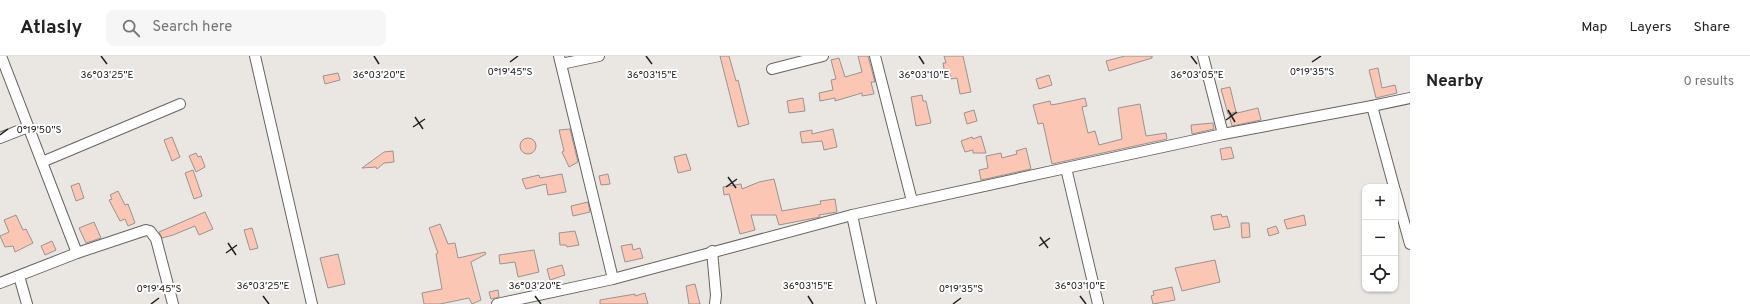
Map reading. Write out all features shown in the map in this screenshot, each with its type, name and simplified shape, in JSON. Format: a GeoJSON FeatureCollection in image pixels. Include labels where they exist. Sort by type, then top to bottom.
{"type":"FeatureCollection","features":[{"type":"Feature","properties":{"kind":"street"},"geometry":{"type":"LineString","coordinates":[[1,56],[77,253]]}},
{"type":"Feature","properties":{"kind":"street"},"geometry":{"type":"LineString","coordinates":[[255,56],[312,304]]}},
{"type":"Feature","properties":{"kind":"street"},"geometry":{"type":"LineString","coordinates":[[599,56],[560,60],[613,279]]}},
{"type":"Feature","properties":{"kind":"street"},"geometry":{"type":"LineString","coordinates":[[772,69],[823,56]]}},
{"type":"Feature","properties":{"kind":"street"},"geometry":{"type":"LineString","coordinates":[[875,56],[912,201]]}},
{"type":"Feature","properties":{"kind":"street"},"geometry":{"type":"LineString","coordinates":[[1203,56],[1224,134]]}},
{"type":"Feature","properties":{"kind":"street"},"geometry":{"type":"LineString","coordinates":[[497,304],[613,279],[712,251],[912,201],[1224,134],[1410,98]]}},
{"type":"Feature","properties":{"kind":"street"},"geometry":{"type":"LineString","coordinates":[[42,162],[180,104]]}},
{"type":"Feature","properties":{"kind":"street"},"geometry":{"type":"LineString","coordinates":[[1372,106],[1394,184]]}},
{"type":"Feature","properties":{"kind":"street"},"geometry":{"type":"LineString","coordinates":[[0,138],[28,127]]}},
{"type":"Feature","properties":{"kind":"street"},"geometry":{"type":"LineString","coordinates":[[1066,168],[1098,304]]}},
{"type":"Feature","properties":{"kind":"street"},"geometry":{"type":"LineString","coordinates":[[1398,199],[1410,244]]}},
{"type":"Feature","properties":{"kind":"street"},"geometry":{"type":"LineString","coordinates":[[852,215],[872,304]]}},
{"type":"Feature","properties":{"kind":"street"},"geometry":{"type":"LineString","coordinates":[[0,283],[77,253],[146,230],[150,231],[156,239],[173,304]]}},
{"type":"Feature","properties":{"kind":"street"},"geometry":{"type":"LineString","coordinates":[[712,251],[716,295],[715,304]]}},
{"type":"Feature","properties":{"kind":"street"},"geometry":{"type":"LineString","coordinates":[[19,276],[27,304]]}},
{"type":"Feature","properties":{"kind":"building"},"geometry":{"type":"Polygon","coordinates":[[[720,56],[729,56],[736,81],[738,80],[749,124],[738,127],[720,56]]]}},
{"type":"Feature","properties":{"kind":"building"},"geometry":{"type":"Polygon","coordinates":[[[858,56],[868,56],[875,82],[871,82],[874,94],[862,96],[862,93],[835,101],[835,98],[820,101],[819,93],[833,90],[831,80],[836,79],[831,60],[839,58],[845,77],[862,72],[858,56]]]}},
{"type":"Feature","properties":{"kind":"building"},"geometry":{"type":"Polygon","coordinates":[[[944,56],[963,56],[971,92],[960,94],[957,78],[951,79],[950,74],[945,75],[943,63],[946,63],[944,56]]]}},
{"type":"Feature","properties":{"kind":"building"},"geometry":{"type":"Polygon","coordinates":[[[1125,56],[1152,56],[1152,58],[1109,71],[1106,61],[1125,56]]]}},
{"type":"Feature","properties":{"kind":"building"},"geometry":{"type":"Polygon","coordinates":[[[1378,68],[1382,88],[1395,85],[1397,93],[1376,98],[1369,70],[1378,68]]]}},
{"type":"Feature","properties":{"kind":"building"},"geometry":{"type":"Polygon","coordinates":[[[338,73],[340,80],[325,84],[323,76],[338,73]]]}},
{"type":"Feature","properties":{"kind":"building"},"geometry":{"type":"Polygon","coordinates":[[[1049,75],[1052,85],[1039,89],[1036,79],[1049,75]]]}},
{"type":"Feature","properties":{"kind":"building"},"geometry":{"type":"Polygon","coordinates":[[[1230,87],[1236,112],[1228,114],[1221,89],[1230,87]]]}},
{"type":"Feature","properties":{"kind":"building"},"geometry":{"type":"Polygon","coordinates":[[[922,95],[923,101],[926,101],[931,123],[916,126],[911,97],[922,95]]]}},
{"type":"Feature","properties":{"kind":"building"},"geometry":{"type":"Polygon","coordinates":[[[803,98],[805,111],[789,113],[787,101],[803,98]]]}},
{"type":"Feature","properties":{"kind":"building"},"geometry":{"type":"Polygon","coordinates":[[[1085,98],[1087,106],[1082,107],[1088,133],[1095,131],[1099,145],[1122,139],[1118,108],[1140,104],[1146,136],[1166,133],[1167,139],[1052,164],[1043,123],[1038,124],[1033,105],[1050,101],[1051,105],[1085,98]]]}},
{"type":"Feature","properties":{"kind":"building"},"geometry":{"type":"Polygon","coordinates":[[[1258,108],[1261,120],[1232,126],[1229,115],[1258,108]]]}},
{"type":"Feature","properties":{"kind":"building"},"geometry":{"type":"Polygon","coordinates":[[[974,110],[977,121],[967,124],[964,113],[974,110]]]}},
{"type":"Feature","properties":{"kind":"building"},"geometry":{"type":"Polygon","coordinates":[[[1213,123],[1214,129],[1192,134],[1191,125],[1213,123]]]}},
{"type":"Feature","properties":{"kind":"building"},"geometry":{"type":"Polygon","coordinates":[[[570,129],[578,162],[569,167],[562,152],[564,151],[559,130],[570,129]]]}},
{"type":"Feature","properties":{"kind":"building"},"geometry":{"type":"Polygon","coordinates":[[[833,129],[837,147],[824,150],[822,141],[802,143],[800,132],[812,130],[812,134],[833,129]]]}},
{"type":"Feature","properties":{"kind":"building"},"geometry":{"type":"Polygon","coordinates":[[[981,136],[986,153],[973,153],[973,150],[965,152],[961,141],[972,137],[973,139],[981,136]]]}},
{"type":"Feature","properties":{"kind":"building"},"geometry":{"type":"Polygon","coordinates":[[[172,137],[180,157],[172,161],[164,140],[172,137]]]}},
{"type":"Feature","properties":{"kind":"building"},"geometry":{"type":"Polygon","coordinates":[[[525,138],[531,138],[536,143],[534,152],[531,154],[525,154],[520,149],[520,143],[525,138]]]}},
{"type":"Feature","properties":{"kind":"building"},"geometry":{"type":"Polygon","coordinates":[[[1231,147],[1234,158],[1222,160],[1220,149],[1231,147]]]}},
{"type":"Feature","properties":{"kind":"building"},"geometry":{"type":"Polygon","coordinates":[[[1026,148],[1031,169],[981,180],[979,170],[988,168],[986,156],[1001,153],[1002,158],[1017,154],[1016,151],[1026,148]]]}},
{"type":"Feature","properties":{"kind":"building"},"geometry":{"type":"Polygon","coordinates":[[[393,151],[394,162],[384,163],[377,169],[376,167],[362,168],[384,152],[393,151]]]}},
{"type":"Feature","properties":{"kind":"building"},"geometry":{"type":"Polygon","coordinates":[[[196,153],[198,157],[201,156],[205,167],[196,172],[189,156],[196,153]]]}},
{"type":"Feature","properties":{"kind":"building"},"geometry":{"type":"Polygon","coordinates":[[[686,154],[691,170],[678,173],[674,157],[686,154]]]}},
{"type":"Feature","properties":{"kind":"building"},"geometry":{"type":"Polygon","coordinates":[[[193,170],[202,196],[194,199],[185,173],[193,170]]]}},
{"type":"Feature","properties":{"kind":"building"},"geometry":{"type":"Polygon","coordinates":[[[562,174],[566,192],[548,195],[546,184],[526,189],[522,179],[539,175],[540,178],[562,174]]]}},
{"type":"Feature","properties":{"kind":"building"},"geometry":{"type":"Polygon","coordinates":[[[608,174],[610,184],[601,185],[599,176],[608,174]]]}},
{"type":"Feature","properties":{"kind":"building"},"geometry":{"type":"Polygon","coordinates":[[[774,179],[782,211],[821,204],[820,201],[835,199],[837,212],[779,225],[776,215],[751,215],[755,230],[740,234],[729,194],[724,195],[723,187],[741,184],[742,189],[759,182],[774,179]]]}},
{"type":"Feature","properties":{"kind":"building"},"geometry":{"type":"Polygon","coordinates":[[[79,183],[84,198],[76,201],[71,186],[79,183]]]}},
{"type":"Feature","properties":{"kind":"building"},"geometry":{"type":"Polygon","coordinates":[[[118,191],[125,205],[128,204],[135,223],[128,226],[125,219],[120,221],[109,200],[112,199],[110,195],[118,191]]]}},
{"type":"Feature","properties":{"kind":"building"},"geometry":{"type":"Polygon","coordinates":[[[588,202],[590,212],[573,216],[571,206],[588,202]]]}},
{"type":"Feature","properties":{"kind":"building"},"geometry":{"type":"Polygon","coordinates":[[[205,212],[213,229],[199,235],[195,226],[162,238],[159,232],[205,212]]]}},
{"type":"Feature","properties":{"kind":"building"},"geometry":{"type":"Polygon","coordinates":[[[1221,214],[1222,217],[1227,216],[1230,227],[1214,230],[1211,216],[1221,214]]]}},
{"type":"Feature","properties":{"kind":"building"},"geometry":{"type":"Polygon","coordinates":[[[16,215],[23,230],[26,229],[33,243],[15,252],[13,246],[5,247],[0,236],[9,232],[4,220],[16,215]]]}},
{"type":"Feature","properties":{"kind":"building"},"geometry":{"type":"Polygon","coordinates":[[[1304,215],[1306,225],[1287,229],[1284,220],[1304,215]]]}},
{"type":"Feature","properties":{"kind":"building"},"geometry":{"type":"Polygon","coordinates":[[[94,222],[101,238],[86,243],[79,228],[94,222]]]}},
{"type":"Feature","properties":{"kind":"building"},"geometry":{"type":"Polygon","coordinates":[[[1241,223],[1249,223],[1250,237],[1242,238],[1241,223]]]}},
{"type":"Feature","properties":{"kind":"building"},"geometry":{"type":"Polygon","coordinates":[[[440,224],[448,244],[455,243],[458,258],[485,252],[486,254],[471,262],[481,300],[472,304],[469,298],[440,304],[424,304],[422,293],[442,289],[436,254],[438,253],[429,228],[440,224]]]}},
{"type":"Feature","properties":{"kind":"building"},"geometry":{"type":"Polygon","coordinates":[[[1276,226],[1279,233],[1269,236],[1267,229],[1276,226]]]}},
{"type":"Feature","properties":{"kind":"building"},"geometry":{"type":"Polygon","coordinates":[[[252,228],[258,248],[250,250],[244,230],[252,228]]]}},
{"type":"Feature","properties":{"kind":"building"},"geometry":{"type":"Polygon","coordinates":[[[575,231],[579,245],[567,247],[566,245],[560,245],[559,233],[575,231]]]}},
{"type":"Feature","properties":{"kind":"building"},"geometry":{"type":"Polygon","coordinates":[[[52,241],[56,250],[45,255],[41,246],[52,241]]]}},
{"type":"Feature","properties":{"kind":"building"},"geometry":{"type":"Polygon","coordinates":[[[632,244],[633,250],[640,248],[643,258],[625,262],[621,246],[632,244]]]}},
{"type":"Feature","properties":{"kind":"building"},"geometry":{"type":"Polygon","coordinates":[[[534,250],[539,272],[518,277],[515,262],[500,264],[499,255],[534,250]]]}},
{"type":"Feature","properties":{"kind":"building"},"geometry":{"type":"Polygon","coordinates":[[[338,254],[345,284],[328,288],[320,258],[338,254]]]}},
{"type":"Feature","properties":{"kind":"building"},"geometry":{"type":"Polygon","coordinates":[[[1215,260],[1220,282],[1182,291],[1175,268],[1215,260]]]}},
{"type":"Feature","properties":{"kind":"building"},"geometry":{"type":"Polygon","coordinates":[[[562,265],[565,275],[550,280],[547,269],[562,265]]]}},
{"type":"Feature","properties":{"kind":"building"},"geometry":{"type":"Polygon","coordinates":[[[695,284],[700,304],[689,304],[686,286],[695,284]]]}},
{"type":"Feature","properties":{"kind":"building"},"geometry":{"type":"Polygon","coordinates":[[[1172,287],[1175,300],[1153,304],[1151,296],[1154,295],[1153,291],[1172,287]]]}},
{"type":"Feature","properties":{"kind":"building"},"geometry":{"type":"Polygon","coordinates":[[[498,290],[499,297],[491,299],[489,292],[498,290]]]}},
{"type":"Feature","properties":{"kind":"building"},"geometry":{"type":"Polygon","coordinates":[[[645,293],[648,304],[600,304],[600,300],[635,294],[635,296],[645,293]]]}}]}
